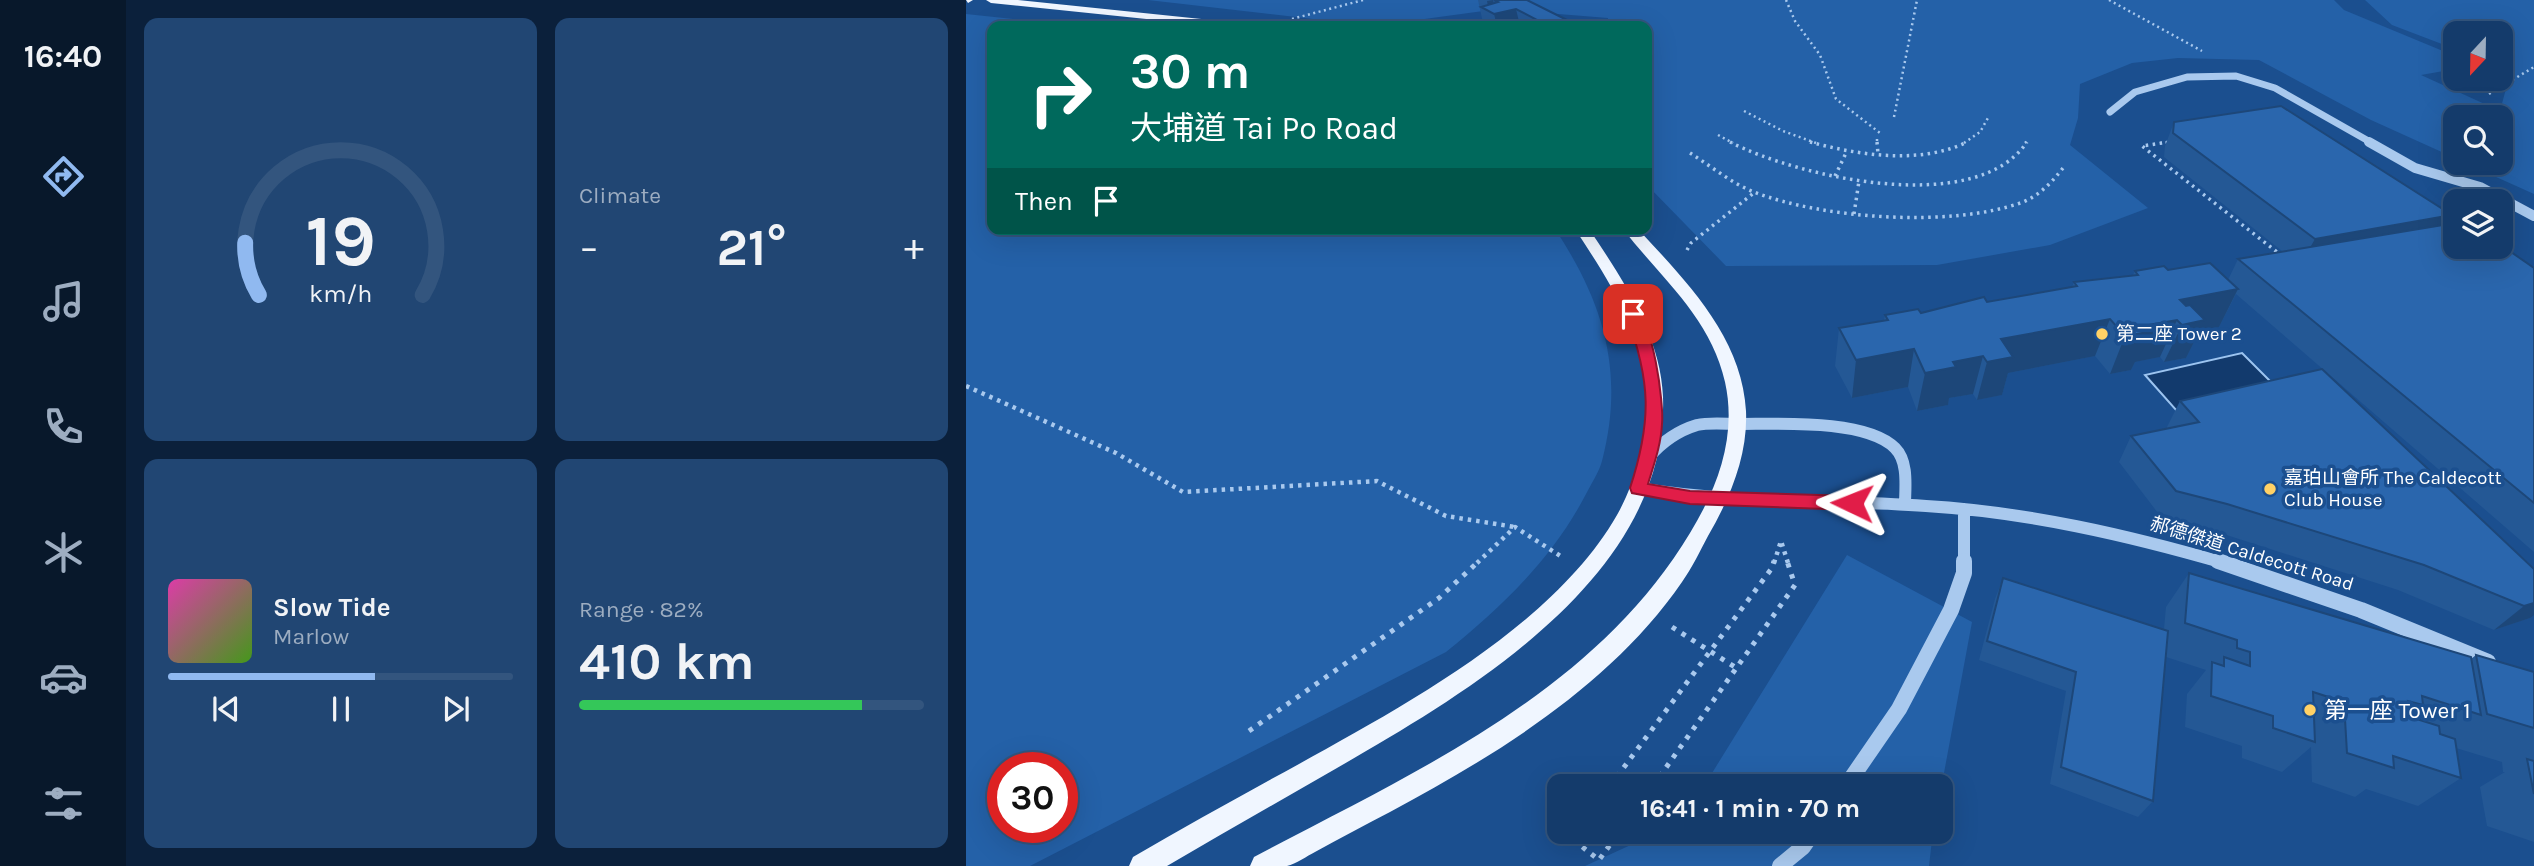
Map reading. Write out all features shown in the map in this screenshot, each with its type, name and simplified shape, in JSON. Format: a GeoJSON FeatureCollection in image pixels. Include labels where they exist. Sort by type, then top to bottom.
{"type":"FeatureCollection","features":[{"type":"Feature","properties":{"kind":"main road"},"geometry":{"type":"LineString","coordinates":[[990,0],[1192,21]]}},
{"type":"Feature","properties":{"kind":"main road"},"geometry":{"type":"LineString","coordinates":[[1142,866],[1430,701],[1498,655],[1542,617],[1578,580],[1623,520],[1638,488],[1648,457],[1654,425],[1655,398],[1644,344],[1618,286],[1586,235]]}},
{"type":"Feature","properties":{"kind":"main road"},"geometry":{"type":"LineString","coordinates":[[1263,866],[1490,741],[1567,688],[1623,636],[1671,583],[1699,541],[1719,499],[1732,459],[1738,425],[1733,380],[1724,352],[1710,325],[1685,290],[1635,235]]}},
{"type":"Feature","properties":{"kind":"street"},"geometry":{"type":"LineString","coordinates":[[2110,112],[2135,92],[2187,77],[2236,76],[2275,88],[2415,168],[2480,187],[2534,216]]}},
{"type":"Feature","properties":{"kind":"street"},"geometry":{"type":"LineString","coordinates":[[1648,457],[1662,441],[1679,430],[1701,424],[1842,428],[1873,435],[1895,448],[1903,464],[1905,505]]}},
{"type":"Feature","properties":{"kind":"street","name":"郝德傑道 Caldecott Road"},"geometry":{"type":"LineString","coordinates":[[1638,488],[1719,499],[1964,509],[2040,518],[2123,535],[2209,557],[2299,586],[2393,621],[2508,670]]}},
{"type":"Feature","properties":{"kind":"street"},"geometry":{"type":"LineString","coordinates":[[1854,774],[1899,709],[1951,610],[1964,573],[1964,509]]}},
{"type":"Feature","properties":{"kind":"street"},"geometry":{"type":"LineString","coordinates":[[1780,866],[1805,844]]}},
{"type":"Feature","properties":{"kind":"path"},"geometry":{"type":"LineString","coordinates":[[1292,19],[1363,0]]}},
{"type":"Feature","properties":{"kind":"path"},"geometry":{"type":"LineString","coordinates":[[1787,0],[1795,21],[1820,55],[1836,99],[1880,133]]}},
{"type":"Feature","properties":{"kind":"path"},"geometry":{"type":"LineString","coordinates":[[1894,117],[1917,0]]}},
{"type":"Feature","properties":{"kind":"path"},"geometry":{"type":"LineString","coordinates":[[2109,0],[2208,54]]}},
{"type":"Feature","properties":{"kind":"path"},"geometry":{"type":"LineString","coordinates":[[2488,94],[2534,67]]}},
{"type":"Feature","properties":{"kind":"path"},"geometry":{"type":"LineString","coordinates":[[1744,111],[1809,142],[1847,151],[1878,154],[1933,152],[1963,144],[1980,132],[1988,118]]}},
{"type":"Feature","properties":{"kind":"path"},"geometry":{"type":"LineString","coordinates":[[1717,135],[1745,150],[1779,163],[1858,181],[1936,182],[1987,174],[2016,158],[2027,141]]}},
{"type":"Feature","properties":{"kind":"path"},"geometry":{"type":"LineString","coordinates":[[1877,139],[1878,154]]}},
{"type":"Feature","properties":{"kind":"path"},"geometry":{"type":"LineString","coordinates":[[2180,140],[2142,146],[2286,259]]}},
{"type":"Feature","properties":{"kind":"path"},"geometry":{"type":"LineString","coordinates":[[1835,176],[1847,151]]}},
{"type":"Feature","properties":{"kind":"path"},"geometry":{"type":"LineString","coordinates":[[1690,153],[1755,192],[1782,201],[1854,214],[1966,215],[2003,208],[2049,186],[2063,167]]}},
{"type":"Feature","properties":{"kind":"path"},"geometry":{"type":"LineString","coordinates":[[1854,214],[1858,181]]}},
{"type":"Feature","properties":{"kind":"path"},"geometry":{"type":"LineString","coordinates":[[1691,243],[1755,192]]}},
{"type":"Feature","properties":{"kind":"path"},"geometry":{"type":"LineString","coordinates":[[966,386],[1116,453],[1183,492],[1377,481],[1446,516],[1515,527]]}},
{"type":"Feature","properties":{"kind":"path"},"geometry":{"type":"LineString","coordinates":[[1249,730],[1439,598],[1503,539]]}},
{"type":"Feature","properties":{"kind":"path"},"geometry":{"type":"LineString","coordinates":[[1619,774],[1772,568],[1781,541],[1795,585],[1661,774]]}},
{"type":"Feature","properties":{"kind":"path"},"geometry":{"type":"LineString","coordinates":[[1578,844],[1598,860],[1610,844]]}},
{"type":"Feature","properties":{"kind":"shaded area"},"geometry":{"type":"Polygon","coordinates":[[[1148,0],[2334,0],[2344,10],[2443,51],[2443,71],[2421,75],[2443,85],[2443,91],[2456,91],[2487,105],[2443,105],[2443,153],[2371,120],[2259,60],[2178,58],[2132,63],[2080,84],[2078,118],[2070,145],[2148,208],[2050,245],[1937,265],[1726,266],[1652,190],[1652,21],[1608,21],[1608,18],[1498,9],[1410,21],[1330,21],[1148,0]]]}},
{"type":"Feature","properties":{"kind":"shaded area"},"geometry":{"type":"Polygon","coordinates":[[[2365,0],[2534,0],[2534,194],[2492,175],[2513,175],[2513,105],[2502,105],[2505,91],[2513,91],[2513,21],[2443,21],[2443,44],[2392,25],[2365,0]]]}},
{"type":"Feature","properties":{"kind":"shaded area"},"geometry":{"type":"Polygon","coordinates":[[[966,14],[1032,21],[987,21],[987,235],[1559,235],[1586,284],[1597,312],[1606,340],[1610,368],[1609,429],[1601,465],[1573,517],[1542,561],[1506,600],[1446,652],[1078,841],[1078,752],[987,752],[987,843],[1075,843],[1030,866],[966,866],[966,14]]]}},
{"type":"Feature","properties":{"kind":"shaded area"},"geometry":{"type":"Polygon","coordinates":[[[2242,353],[2276,387],[2176,410],[2145,375],[2242,353]]]}},
{"type":"Feature","properties":{"kind":"shaded area"},"geometry":{"type":"Polygon","coordinates":[[[1847,555],[1972,622],[1944,774],[1711,774],[1847,555]]]}},
{"type":"Feature","properties":{"kind":"shaded area"},"geometry":{"type":"Polygon","coordinates":[[[1633,844],[1932,844],[1929,866],[1585,866],[1633,844]]]}},
{"type":"Feature","properties":{"kind":"building"},"geometry":{"type":"Polygon","coordinates":[[[1494,0],[1527,0],[1569,21],[1539,21],[1516,9],[1494,14],[1481,7],[1498,2],[1494,0]]]}},
{"type":"Feature","properties":{"kind":"building"},"geometry":{"type":"Polygon","coordinates":[[[2281,106],[2443,209],[2443,217],[2315,239],[2173,133],[2174,122],[2281,106]]]}},
{"type":"Feature","properties":{"kind":"building"},"geometry":{"type":"Polygon","coordinates":[[[2443,225],[2443,259],[2513,259],[2513,253],[2534,268],[2534,503],[2238,259],[2443,225]]]}},
{"type":"Feature","properties":{"kind":"building"},"geometry":{"type":"Polygon","coordinates":[[[2210,263],[2238,289],[2180,300],[2186,306],[2190,305],[2205,320],[2182,325],[2177,320],[2143,326],[2148,332],[2125,336],[2110,319],[2001,339],[2013,357],[1987,362],[1983,356],[1953,362],[1956,367],[1925,373],[1914,349],[1856,360],[1839,328],[1888,320],[1885,315],[1918,309],[1921,313],[1984,297],[1987,302],[2077,286],[2074,282],[2138,275],[2135,271],[2164,266],[2168,270],[2210,263]]]}},
{"type":"Feature","properties":{"kind":"building","name":"嘉珀山會所 The Caldecott Club House"},"geometry":{"type":"Polygon","coordinates":[[[2322,369],[2534,569],[2534,603],[2524,606],[2424,565],[2227,504],[2176,491],[2131,436],[2199,422],[2180,401],[2322,369]]]}},
{"type":"Feature","properties":{"kind":"building"},"geometry":{"type":"Polygon","coordinates":[[[2189,573],[2471,657],[2481,715],[2422,696],[2423,705],[2408,701],[2410,717],[2439,726],[2440,734],[2455,739],[2461,778],[2393,756],[2394,768],[2347,753],[2344,702],[2313,692],[2315,742],[2273,728],[2273,716],[2211,696],[2212,662],[2224,666],[2224,657],[2250,666],[2250,652],[2237,648],[2237,640],[2185,623],[2189,573]]]}},
{"type":"Feature","properties":{"kind":"building"},"geometry":{"type":"Polygon","coordinates":[[[2003,578],[2168,631],[2153,801],[2061,767],[2076,672],[1987,641],[2003,578]]]}},
{"type":"Feature","properties":{"kind":"building"},"geometry":{"type":"Polygon","coordinates":[[[2476,655],[2534,672],[2534,728],[2487,714],[2476,655]]]}},
{"type":"Feature","properties":{"kind":"building"},"geometry":{"type":"Polygon","coordinates":[[[2527,759],[2534,761],[2534,794],[2527,759]]]}},
{"type":"Feature","properties":{"kind":"place","name":"第二座 Tower 2"},"geometry":{"type":"Point","coordinates":[2102,334]}},
{"type":"Feature","properties":{"kind":"place","name":"嘉珀山會所 The Caldecott Club House"},"geometry":{"type":"Point","coordinates":[2270,489]}},
{"type":"Feature","properties":{"kind":"place","name":"第一座 Tower 1"},"geometry":{"type":"Point","coordinates":[2310,710]}},
{"type":"Feature","properties":{"kind":"route"},"geometry":{"type":"LineString","coordinates":[[1633,314],[1644,344],[1655,398],[1654,425],[1648,457],[1638,488],[1690,497],[1852,503]]}}]}
